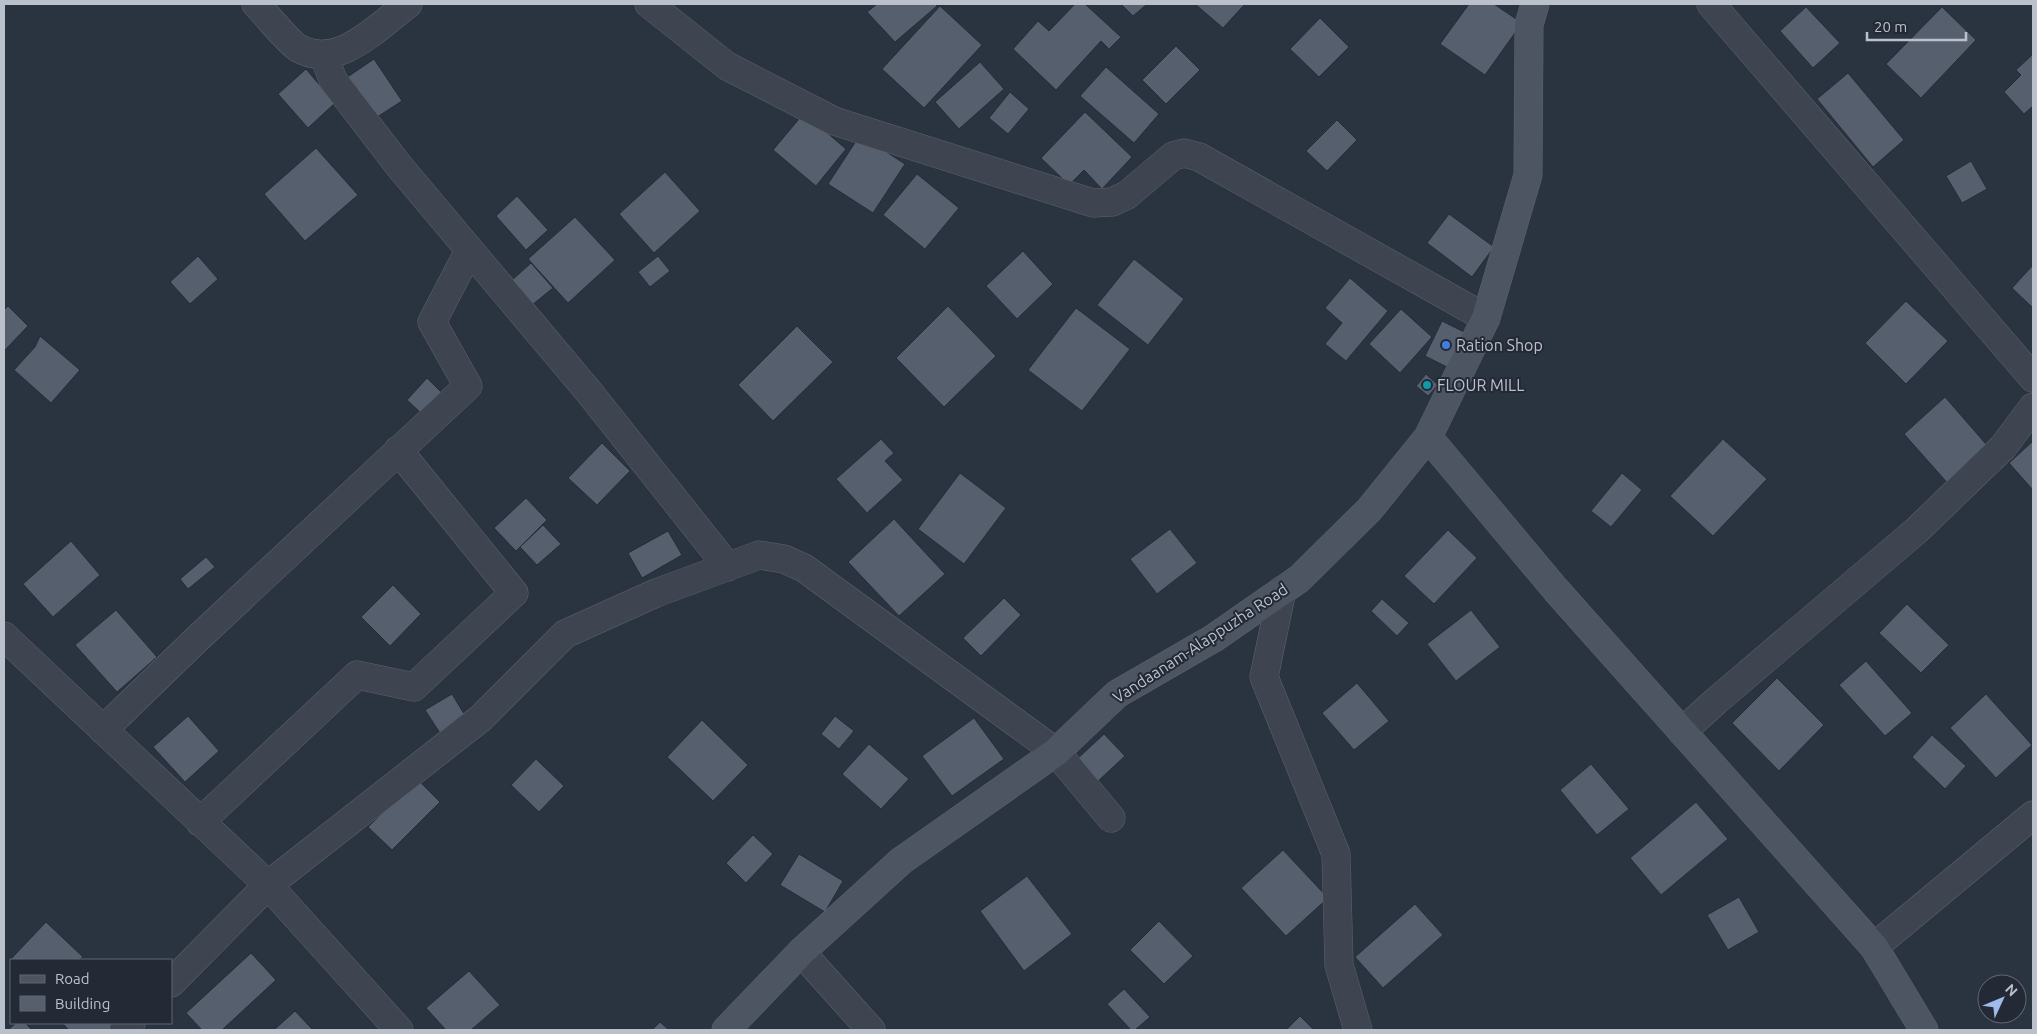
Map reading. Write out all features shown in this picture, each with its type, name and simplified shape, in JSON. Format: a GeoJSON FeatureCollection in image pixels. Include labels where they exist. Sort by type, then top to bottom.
{"type":"FeatureCollection","features":[{"type":"Feature","properties":{"kind":"main road","name":"Vandaanam-Alappuzha Road"},"geometry":{"type":"LineString","coordinates":[[726,1030],[801,952],[901,861],[1056,752],[1118,694],[1214,638],[1299,579],[1370,510],[1428,438],[1486,318],[1528,174],[1529,25],[1535,4]]}},
{"type":"Feature","properties":{"kind":"main road"},"geometry":{"type":"LineString","coordinates":[[1428,438],[1556,590],[1874,947],[1924,1030]]}},
{"type":"Feature","properties":{"kind":"street"},"geometry":{"type":"LineString","coordinates":[[256,4],[298,48],[324,56],[350,47],[408,4]]}},
{"type":"Feature","properties":{"kind":"street"},"geometry":{"type":"LineString","coordinates":[[650,4],[727,66],[834,121],[1094,202],[1112,202],[1127,195],[1173,156],[1184,153],[1199,157],[1486,318]]}},
{"type":"Feature","properties":{"kind":"street"},"geometry":{"type":"LineString","coordinates":[[1711,4],[2033,378]]}},
{"type":"Feature","properties":{"kind":"street"},"geometry":{"type":"LineString","coordinates":[[324,56],[333,80],[399,166],[589,392],[728,567]]}},
{"type":"Feature","properties":{"kind":"street"},"geometry":{"type":"LineString","coordinates":[[103,730],[468,386],[432,322],[469,251]]}},
{"type":"Feature","properties":{"kind":"street"},"geometry":{"type":"LineString","coordinates":[[1682,732],[1917,530],[2003,447],[2033,407]]}},
{"type":"Feature","properties":{"kind":"street"},"geometry":{"type":"LineString","coordinates":[[200,822],[357,675],[414,687],[514,593],[398,450]]}},
{"type":"Feature","properties":{"kind":"street"},"geometry":{"type":"LineString","coordinates":[[172,982],[268,885],[481,718],[564,634],[656,593],[760,555],[784,559],[804,568],[1056,752],[1111,818]]}},
{"type":"Feature","properties":{"kind":"street"},"geometry":{"type":"LineString","coordinates":[[1282,590],[1264,677],[1336,854],[1339,965],[1358,1030]]}},
{"type":"Feature","properties":{"kind":"street"},"geometry":{"type":"LineString","coordinates":[[4,636],[268,885],[399,1030]]}},
{"type":"Feature","properties":{"kind":"street"},"geometry":{"type":"LineString","coordinates":[[1874,947],[2033,815]]}},
{"type":"Feature","properties":{"kind":"street"},"geometry":{"type":"LineString","coordinates":[[801,952],[871,1030]]}},
{"type":"Feature","properties":{"kind":"building"},"geometry":{"type":"Polygon","coordinates":[[[877,4],[935,4],[937,6],[895,42],[867,12],[877,4]]]}},
{"type":"Feature","properties":{"kind":"building"},"geometry":{"type":"Polygon","coordinates":[[[1075,4],[1085,4],[1121,37],[1109,49],[1101,41],[1056,90],[1013,49],[1038,21],[1049,31],[1075,4]]]}},
{"type":"Feature","properties":{"kind":"building"},"geometry":{"type":"Polygon","coordinates":[[[1121,4],[1145,4],[1146,5],[1133,16],[1121,4]]]}},
{"type":"Feature","properties":{"kind":"building"},"geometry":{"type":"Polygon","coordinates":[[[1195,4],[1245,4],[1223,28],[1195,4]]]}},
{"type":"Feature","properties":{"kind":"building"},"geometry":{"type":"Polygon","coordinates":[[[1469,4],[1494,4],[1522,23],[1485,75],[1440,44],[1469,4]]]}},
{"type":"Feature","properties":{"kind":"building"},"geometry":{"type":"Polygon","coordinates":[[[940,6],[982,45],[924,108],[882,69],[940,6]]]}},
{"type":"Feature","properties":{"kind":"building"},"geometry":{"type":"Polygon","coordinates":[[[1806,7],[1840,43],[1813,68],[1780,31],[1806,7]]]}},
{"type":"Feature","properties":{"kind":"building"},"geometry":{"type":"Polygon","coordinates":[[[1942,7],[1976,40],[1921,98],[1886,64],[1942,7]]]}},
{"type":"Feature","properties":{"kind":"building"},"geometry":{"type":"Polygon","coordinates":[[[1320,18],[1349,47],[1319,77],[1290,49],[1320,18]]]}},
{"type":"Feature","properties":{"kind":"building"},"geometry":{"type":"Polygon","coordinates":[[[1176,46],[1200,70],[1166,104],[1142,80],[1176,46]]]}},
{"type":"Feature","properties":{"kind":"building"},"geometry":{"type":"Polygon","coordinates":[[[2033,54],[2033,106],[2024,114],[2004,92],[2021,75],[2016,70],[2033,54]]]}},
{"type":"Feature","properties":{"kind":"building"},"geometry":{"type":"Polygon","coordinates":[[[374,59],[402,101],[374,119],[346,78],[374,59]]]}},
{"type":"Feature","properties":{"kind":"building"},"geometry":{"type":"Polygon","coordinates":[[[980,62],[1004,89],[959,129],[935,102],[980,62]]]}},
{"type":"Feature","properties":{"kind":"building"},"geometry":{"type":"Polygon","coordinates":[[[1106,67],[1159,114],[1134,143],[1080,96],[1106,67]]]}},
{"type":"Feature","properties":{"kind":"building"},"geometry":{"type":"Polygon","coordinates":[[[306,69],[335,103],[308,128],[278,94],[306,69]]]}},
{"type":"Feature","properties":{"kind":"building"},"geometry":{"type":"Polygon","coordinates":[[[1848,73],[1904,140],[1873,167],[1817,99],[1848,73]]]}},
{"type":"Feature","properties":{"kind":"building"},"geometry":{"type":"Polygon","coordinates":[[[1010,92],[1029,109],[1008,134],[989,118],[1010,92]]]}},
{"type":"Feature","properties":{"kind":"building"},"geometry":{"type":"Polygon","coordinates":[[[1085,112],[1132,157],[1102,189],[1084,170],[1069,185],[1041,158],[1085,112]]]}},
{"type":"Feature","properties":{"kind":"building"},"geometry":{"type":"Polygon","coordinates":[[[804,113],[846,149],[816,186],[773,150],[804,113]]]}},
{"type":"Feature","properties":{"kind":"building"},"geometry":{"type":"Polygon","coordinates":[[[1337,120],[1357,140],[1327,171],[1306,151],[1337,120]]]}},
{"type":"Feature","properties":{"kind":"building"},"geometry":{"type":"Polygon","coordinates":[[[860,135],[905,164],[873,213],[828,184],[860,135]]]}},
{"type":"Feature","properties":{"kind":"building"},"geometry":{"type":"Polygon","coordinates":[[[316,148],[358,195],[305,241],[264,194],[316,148]]]}},
{"type":"Feature","properties":{"kind":"building"},"geometry":{"type":"Polygon","coordinates":[[[1971,161],[1987,189],[1962,203],[1946,176],[1971,161]]]}},
{"type":"Feature","properties":{"kind":"building"},"geometry":{"type":"Polygon","coordinates":[[[665,172],[700,211],[654,253],[619,214],[665,172]]]}},
{"type":"Feature","properties":{"kind":"building"},"geometry":{"type":"Polygon","coordinates":[[[917,174],[959,208],[925,249],[883,215],[917,174]]]}},
{"type":"Feature","properties":{"kind":"building"},"geometry":{"type":"Polygon","coordinates":[[[517,196],[548,230],[526,250],[496,216],[517,196]]]}},
{"type":"Feature","properties":{"kind":"building"},"geometry":{"type":"Polygon","coordinates":[[[1449,214],[1494,247],[1472,277],[1427,243],[1449,214]]]}},
{"type":"Feature","properties":{"kind":"building"},"geometry":{"type":"Polygon","coordinates":[[[575,217],[615,260],[568,303],[528,259],[575,217]]]}},
{"type":"Feature","properties":{"kind":"building"},"geometry":{"type":"Polygon","coordinates":[[[1023,251],[1053,284],[1017,319],[986,286],[1023,251]]]}},
{"type":"Feature","properties":{"kind":"building"},"geometry":{"type":"Polygon","coordinates":[[[198,256],[218,279],[190,304],[170,282],[198,256]]]}},
{"type":"Feature","properties":{"kind":"building"},"geometry":{"type":"Polygon","coordinates":[[[658,256],[670,271],[650,287],[638,272],[658,256]]]}},
{"type":"Feature","properties":{"kind":"building"},"geometry":{"type":"Polygon","coordinates":[[[1134,259],[1184,299],[1148,345],[1097,305],[1134,259]]]}},
{"type":"Feature","properties":{"kind":"building"},"geometry":{"type":"Polygon","coordinates":[[[531,263],[553,288],[532,305],[511,281],[531,263]]]}},
{"type":"Feature","properties":{"kind":"building"},"geometry":{"type":"Polygon","coordinates":[[[2033,265],[2033,308],[2012,288],[2033,265]]]}},
{"type":"Feature","properties":{"kind":"building"},"geometry":{"type":"Polygon","coordinates":[[[1350,278],[1388,311],[1346,361],[1325,344],[1342,323],[1325,308],[1350,278]]]}},
{"type":"Feature","properties":{"kind":"building"},"geometry":{"type":"Polygon","coordinates":[[[1906,301],[1948,341],[1906,384],[1865,343],[1906,301]]]}},
{"type":"Feature","properties":{"kind":"building"},"geometry":{"type":"Polygon","coordinates":[[[8,306],[28,326],[4,351],[4,310],[8,306]]]}},
{"type":"Feature","properties":{"kind":"building"},"geometry":{"type":"Polygon","coordinates":[[[948,306],[996,356],[944,407],[896,358],[948,306]]]}},
{"type":"Feature","properties":{"kind":"building"},"geometry":{"type":"Polygon","coordinates":[[[1076,308],[1130,349],[1082,411],[1028,370],[1076,308]]]}},
{"type":"Feature","properties":{"kind":"building"},"geometry":{"type":"Polygon","coordinates":[[[1401,309],[1432,337],[1400,373],[1369,344],[1401,309]]]}},
{"type":"Feature","properties":{"kind":"building","name":"Ration Shop"},"geometry":{"type":"Polygon","coordinates":[[[1442,321],[1466,333],[1449,368],[1425,356],[1442,321]]]}},
{"type":"Feature","properties":{"kind":"building"},"geometry":{"type":"Polygon","coordinates":[[[797,326],[833,362],[773,421],[738,385],[797,326]]]}},
{"type":"Feature","properties":{"kind":"building"},"geometry":{"type":"Polygon","coordinates":[[[40,336],[80,370],[51,403],[14,370],[35,347],[40,336]]]}},
{"type":"Feature","properties":{"kind":"building","name":"FLOUR MILL"},"geometry":{"type":"Polygon","coordinates":[[[1426,374],[1438,385],[1428,396],[1416,386],[1426,374]]]}},
{"type":"Feature","properties":{"kind":"building"},"geometry":{"type":"Polygon","coordinates":[[[427,378],[443,394],[423,415],[407,400],[427,378]]]}},
{"type":"Feature","properties":{"kind":"building"},"geometry":{"type":"Polygon","coordinates":[[[1945,397],[1992,451],[1951,487],[1904,434],[1945,397]]]}},
{"type":"Feature","properties":{"kind":"building"},"geometry":{"type":"Polygon","coordinates":[[[881,439],[894,453],[885,461],[903,480],[867,513],[836,479],[881,439]]]}},
{"type":"Feature","properties":{"kind":"building"},"geometry":{"type":"Polygon","coordinates":[[[1723,439],[1767,479],[1713,536],[1670,496],[1723,439]]]}},
{"type":"Feature","properties":{"kind":"building"},"geometry":{"type":"Polygon","coordinates":[[[2033,441],[2033,490],[2009,463],[2033,441]]]}},
{"type":"Feature","properties":{"kind":"building"},"geometry":{"type":"Polygon","coordinates":[[[602,443],[630,471],[597,505],[568,478],[602,443]]]}},
{"type":"Feature","properties":{"kind":"building"},"geometry":{"type":"Polygon","coordinates":[[[960,473],[1006,508],[964,564],[918,529],[960,473]]]}},
{"type":"Feature","properties":{"kind":"building"},"geometry":{"type":"Polygon","coordinates":[[[1622,473],[1642,490],[1611,527],[1591,511],[1622,473]]]}},
{"type":"Feature","properties":{"kind":"building"},"geometry":{"type":"Polygon","coordinates":[[[526,498],[547,520],[516,551],[494,528],[526,498]]]}},
{"type":"Feature","properties":{"kind":"building"},"geometry":{"type":"Polygon","coordinates":[[[894,519],[945,574],[899,616],[848,562],[894,519]]]}},
{"type":"Feature","properties":{"kind":"building"},"geometry":{"type":"Polygon","coordinates":[[[543,525],[561,544],[537,565],[520,547],[543,525]]]}},
{"type":"Feature","properties":{"kind":"building"},"geometry":{"type":"Polygon","coordinates":[[[1170,529],[1197,563],[1157,594],[1130,559],[1170,529]]]}},
{"type":"Feature","properties":{"kind":"building"},"geometry":{"type":"Polygon","coordinates":[[[1448,530],[1477,558],[1434,604],[1404,576],[1448,530]]]}},
{"type":"Feature","properties":{"kind":"building"},"geometry":{"type":"Polygon","coordinates":[[[668,531],[682,555],[642,578],[628,553],[668,531]]]}},
{"type":"Feature","properties":{"kind":"building"},"geometry":{"type":"Polygon","coordinates":[[[71,541],[100,575],[53,617],[23,584],[71,541]]]}},
{"type":"Feature","properties":{"kind":"building"},"geometry":{"type":"Polygon","coordinates":[[[206,557],[215,567],[188,589],[180,579],[206,557]]]}},
{"type":"Feature","properties":{"kind":"building"},"geometry":{"type":"Polygon","coordinates":[[[393,585],[421,614],[390,646],[361,617],[393,585]]]}},
{"type":"Feature","properties":{"kind":"building"},"geometry":{"type":"Polygon","coordinates":[[[1004,598],[1021,615],[981,656],[963,638],[1004,598]]]}},
{"type":"Feature","properties":{"kind":"building"},"geometry":{"type":"Polygon","coordinates":[[[1382,599],[1409,623],[1397,636],[1371,611],[1382,599]]]}},
{"type":"Feature","properties":{"kind":"building"},"geometry":{"type":"Polygon","coordinates":[[[1907,604],[1949,645],[1921,673],[1879,633],[1907,604]]]}},
{"type":"Feature","properties":{"kind":"building"},"geometry":{"type":"Polygon","coordinates":[[[116,610],[157,657],[117,692],[75,645],[116,610]]]}},
{"type":"Feature","properties":{"kind":"building"},"geometry":{"type":"Polygon","coordinates":[[[1471,610],[1500,647],[1456,681],[1427,644],[1471,610]]]}},
{"type":"Feature","properties":{"kind":"building"},"geometry":{"type":"Polygon","coordinates":[[[1866,661],[1912,713],[1885,736],[1839,685],[1866,661]]]}},
{"type":"Feature","properties":{"kind":"building"},"geometry":{"type":"Polygon","coordinates":[[[1777,678],[1824,725],[1779,771],[1732,723],[1777,678]]]}},
{"type":"Feature","properties":{"kind":"building"},"geometry":{"type":"Polygon","coordinates":[[[1357,683],[1389,721],[1354,750],[1322,713],[1357,683]]]}},
{"type":"Feature","properties":{"kind":"building"},"geometry":{"type":"Polygon","coordinates":[[[452,694],[466,717],[440,733],[425,710],[452,694]]]}},
{"type":"Feature","properties":{"kind":"building"},"geometry":{"type":"Polygon","coordinates":[[[1986,694],[2032,745],[1996,778],[1950,728],[1986,694]]]}},
{"type":"Feature","properties":{"kind":"building"},"geometry":{"type":"Polygon","coordinates":[[[188,716],[219,751],[185,782],[153,747],[188,716]]]}},
{"type":"Feature","properties":{"kind":"building"},"geometry":{"type":"Polygon","coordinates":[[[835,716],[854,731],[839,749],[821,734],[835,716]]]}},
{"type":"Feature","properties":{"kind":"building"},"geometry":{"type":"Polygon","coordinates":[[[974,718],[1004,759],[952,796],[922,756],[974,718]]]}},
{"type":"Feature","properties":{"kind":"building"},"geometry":{"type":"Polygon","coordinates":[[[702,720],[748,765],[713,801],[667,757],[702,720]]]}},
{"type":"Feature","properties":{"kind":"building"},"geometry":{"type":"Polygon","coordinates":[[[1104,734],[1125,756],[1096,783],[1075,761],[1104,734]]]}},
{"type":"Feature","properties":{"kind":"building"},"geometry":{"type":"Polygon","coordinates":[[[1932,735],[1966,766],[1945,789],[1912,757],[1932,735]]]}},
{"type":"Feature","properties":{"kind":"building"},"geometry":{"type":"Polygon","coordinates":[[[869,744],[909,779],[881,809],[842,774],[869,744]]]}},
{"type":"Feature","properties":{"kind":"building"},"geometry":{"type":"Polygon","coordinates":[[[536,759],[564,786],[539,812],[511,785],[536,759]]]}},
{"type":"Feature","properties":{"kind":"building"},"geometry":{"type":"Polygon","coordinates":[[[1591,764],[1629,809],[1597,835],[1560,790],[1591,764]]]}},
{"type":"Feature","properties":{"kind":"building"},"geometry":{"type":"Polygon","coordinates":[[[417,779],[440,802],[392,850],[368,827],[417,779]]]}},
{"type":"Feature","properties":{"kind":"building"},"geometry":{"type":"Polygon","coordinates":[[[1696,802],[1728,839],[1661,895],[1630,858],[1696,802]]]}},
{"type":"Feature","properties":{"kind":"building"},"geometry":{"type":"Polygon","coordinates":[[[753,835],[773,854],[746,883],[726,863],[753,835]]]}},
{"type":"Feature","properties":{"kind":"building"},"geometry":{"type":"Polygon","coordinates":[[[1283,850],[1328,898],[1286,936],[1241,888],[1283,850]]]}},
{"type":"Feature","properties":{"kind":"building"},"geometry":{"type":"Polygon","coordinates":[[[799,854],[843,881],[825,912],[780,885],[799,854]]]}},
{"type":"Feature","properties":{"kind":"building"},"geometry":{"type":"Polygon","coordinates":[[[1027,876],[1072,934],[1024,971],[980,911],[1027,876]]]}},
{"type":"Feature","properties":{"kind":"building"},"geometry":{"type":"Polygon","coordinates":[[[1739,897],[1759,932],[1728,950],[1707,915],[1739,897]]]}},
{"type":"Feature","properties":{"kind":"building"},"geometry":{"type":"Polygon","coordinates":[[[1415,904],[1443,935],[1383,988],[1355,957],[1415,904]]]}},
{"type":"Feature","properties":{"kind":"building"},"geometry":{"type":"Polygon","coordinates":[[[1159,921],[1193,956],[1164,984],[1130,950],[1159,921]]]}},
{"type":"Feature","properties":{"kind":"building"},"geometry":{"type":"Polygon","coordinates":[[[46,922],[83,957],[80,959],[11,959],[46,922]]]}},
{"type":"Feature","properties":{"kind":"building"},"geometry":{"type":"Polygon","coordinates":[[[251,953],[276,980],[222,1030],[202,1030],[186,1013],[251,953]]]}},
{"type":"Feature","properties":{"kind":"building"},"geometry":{"type":"Polygon","coordinates":[[[469,971],[500,1005],[471,1030],[446,1030],[426,1008],[469,971]]]}},
{"type":"Feature","properties":{"kind":"building"},"geometry":{"type":"Polygon","coordinates":[[[1124,989],[1150,1017],[1135,1030],[1131,1030],[1107,1004],[1124,989]]]}},
{"type":"Feature","properties":{"kind":"building"},"geometry":{"type":"Polygon","coordinates":[[[295,1011],[313,1030],[274,1030],[295,1011]]]}},
{"type":"Feature","properties":{"kind":"building"},"geometry":{"type":"Polygon","coordinates":[[[1300,1016],[1314,1030],[1286,1030],[1300,1016]]]}},
{"type":"Feature","properties":{"kind":"building"},"geometry":{"type":"Polygon","coordinates":[[[660,1022],[669,1030],[652,1030],[660,1022]]]}},
{"type":"Feature","properties":{"kind":"building"},"geometry":{"type":"Polygon","coordinates":[[[15,1024],[26,1024],[32,1030],[8,1030],[15,1024]]]}},
{"type":"Feature","properties":{"kind":"building"},"geometry":{"type":"Polygon","coordinates":[[[63,1024],[120,1024],[113,1030],[69,1030],[63,1024]]]}},
{"type":"Feature","properties":{"kind":"place","name":"Ration Shop"},"geometry":{"type":"Point","coordinates":[1446,345]}},
{"type":"Feature","properties":{"kind":"place","name":"FLOUR MILL"},"geometry":{"type":"Point","coordinates":[1427,385]}}]}
